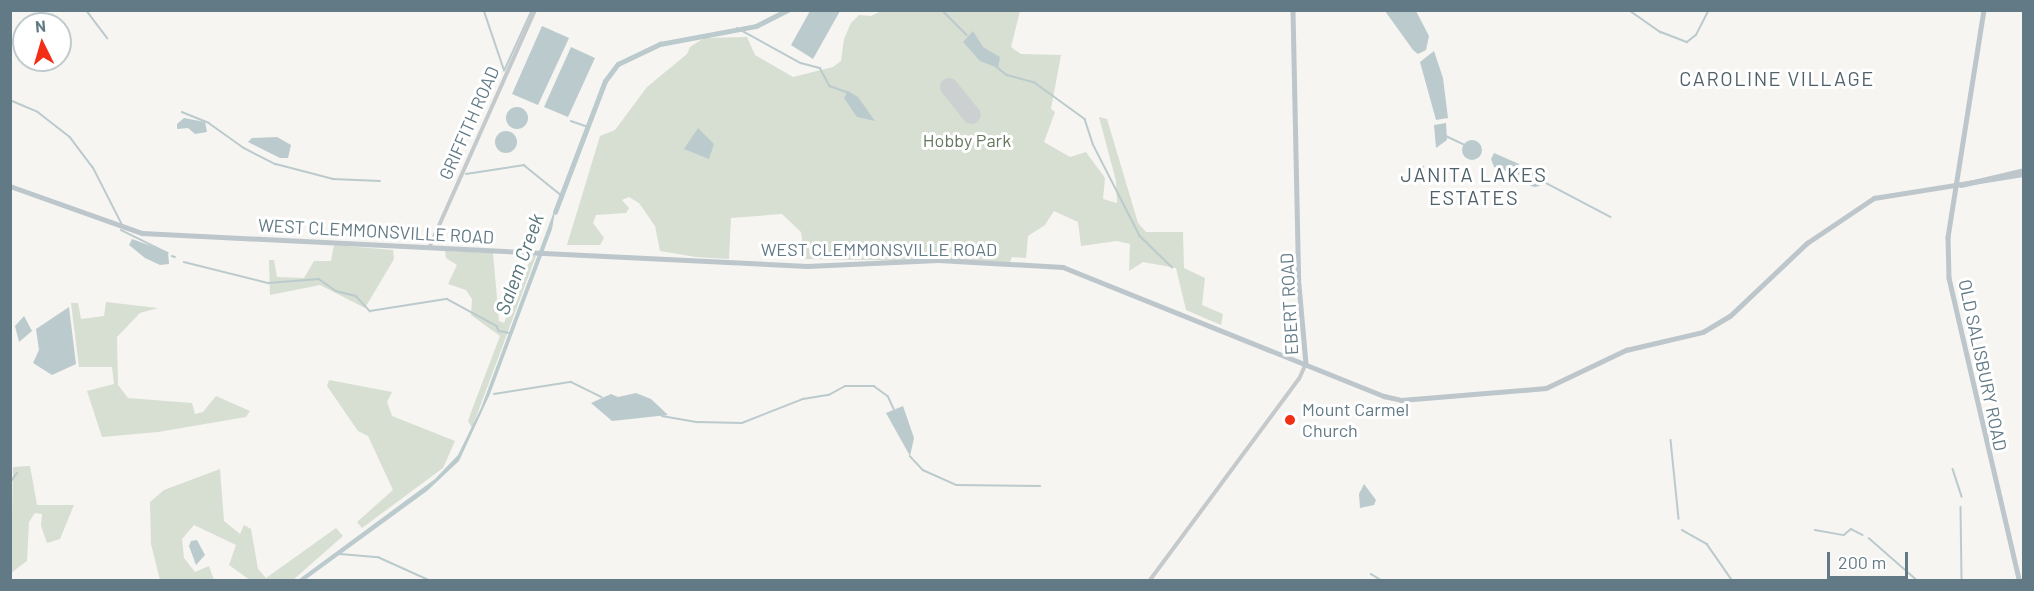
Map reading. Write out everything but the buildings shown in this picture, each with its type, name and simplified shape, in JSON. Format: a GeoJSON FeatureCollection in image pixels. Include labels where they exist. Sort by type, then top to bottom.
{"type":"FeatureCollection","features":[{"type":"Feature","properties":{"kind":"main road","name":"EBERT ROAD"},"geometry":{"type":"LineString","coordinates":[[1293,10],[1299,285],[1306,363]]}},
{"type":"Feature","properties":{"kind":"main road","name":"OLD SALISBURY ROAD"},"geometry":{"type":"LineString","coordinates":[[1984,10],[1958,186],[1948,237],[1952,298],[2019,580]]}},
{"type":"Feature","properties":{"kind":"main road","name":"WEST CLEMMONSVILLE ROAD"},"geometry":{"type":"LineString","coordinates":[[10,186],[142,233],[807,266],[938,260],[1063,267],[1401,400],[1546,388],[1626,350],[1716,326],[1807,243],[1874,198],[1958,186],[2024,172]]}},
{"type":"Feature","properties":{"kind":"street","name":"GRIFFITH ROAD"},"geometry":{"type":"LineString","coordinates":[[429,248],[535,10]]}},
{"type":"Feature","properties":{"kind":"street","name":"EBERT ROAD"},"geometry":{"type":"LineString","coordinates":[[1150,580],[1299,379],[1306,363]]}},
{"type":"Feature","properties":{"kind":"green space","name":"Hobby Park"},"geometry":{"type":"Polygon","coordinates":[[[883,10],[1020,11],[1011,47],[1021,54],[1061,55],[1051,109],[1055,112],[1044,142],[1070,157],[1086,152],[1105,178],[1103,199],[1117,203],[1116,181],[1099,117],[1107,119],[1138,223],[1146,232],[1183,232],[1184,268],[1205,278],[1202,305],[1223,314],[1221,325],[1186,310],[1176,268],[1143,262],[1129,271],[1130,244],[1117,241],[1081,246],[1078,222],[1054,211],[1045,225],[1028,236],[1026,258],[1012,257],[1010,262],[805,259],[801,232],[782,214],[731,218],[729,259],[696,257],[660,251],[655,226],[639,203],[629,197],[622,200],[629,208],[626,213],[596,215],[593,223],[604,238],[600,245],[567,245],[600,136],[615,130],[647,87],[687,54],[690,47],[704,38],[747,37],[755,55],[793,77],[833,67],[841,61],[844,39],[851,23],[859,15],[871,16],[883,10]]]}},
{"type":"Feature","properties":{"kind":"green space"},"geometry":{"type":"Polygon","coordinates":[[[334,245],[393,250],[394,259],[365,308],[320,285],[270,295],[269,260],[274,260],[277,277],[304,278],[314,261],[331,261],[334,245]]]}},
{"type":"Feature","properties":{"kind":"green space"},"geometry":{"type":"Polygon","coordinates":[[[445,251],[493,253],[499,321],[504,323],[530,260],[527,255],[536,256],[472,428],[468,421],[500,336],[471,315],[472,299],[466,290],[448,284],[457,265],[446,258],[445,251]]]}},
{"type":"Feature","properties":{"kind":"green space"},"geometry":{"type":"Polygon","coordinates":[[[106,302],[158,308],[140,313],[117,337],[118,385],[128,398],[192,403],[195,414],[203,412],[216,396],[250,411],[246,417],[158,432],[102,437],[87,391],[114,384],[112,367],[79,367],[71,303],[78,303],[81,319],[104,316],[106,302]]]}},
{"type":"Feature","properties":{"kind":"green space"},"geometry":{"type":"Polygon","coordinates":[[[329,380],[392,392],[387,402],[392,416],[455,441],[443,468],[362,528],[357,522],[393,490],[368,436],[358,431],[327,386],[329,380]]]}},
{"type":"Feature","properties":{"kind":"green space"},"geometry":{"type":"Polygon","coordinates":[[[30,466],[37,505],[74,505],[60,539],[47,543],[41,526],[42,514],[35,513],[29,522],[27,561],[11,573],[13,467],[30,466]]]}},
{"type":"Feature","properties":{"kind":"green space"},"geometry":{"type":"Polygon","coordinates":[[[220,469],[224,521],[240,534],[244,525],[251,529],[258,569],[266,578],[336,528],[343,536],[293,580],[250,580],[229,565],[236,545],[194,525],[182,539],[184,558],[195,572],[209,566],[214,580],[160,580],[151,544],[150,502],[164,490],[220,469]]]}},
{"type":"Feature","properties":{"kind":"shaded area"},"geometry":{"type":"Polygon","coordinates":[[[810,11],[840,11],[813,59],[791,45],[810,11]]]}},
{"type":"Feature","properties":{"kind":"shaded area"},"geometry":{"type":"Polygon","coordinates":[[[1385,11],[1416,11],[1429,36],[1426,50],[1418,54],[1413,50],[1385,11]]]}},
{"type":"Feature","properties":{"kind":"shaded area"},"geometry":{"type":"Polygon","coordinates":[[[542,26],[569,38],[538,105],[512,94],[542,26]]]}},
{"type":"Feature","properties":{"kind":"shaded area"},"geometry":{"type":"Polygon","coordinates":[[[973,31],[983,47],[1000,57],[998,68],[980,61],[963,42],[973,31]]]}},
{"type":"Feature","properties":{"kind":"shaded area"},"geometry":{"type":"Polygon","coordinates":[[[571,47],[595,58],[568,117],[544,107],[571,47]]]}},
{"type":"Feature","properties":{"kind":"shaded area"},"geometry":{"type":"Polygon","coordinates":[[[1434,51],[1443,78],[1448,118],[1436,120],[1420,62],[1434,51]]]}},
{"type":"Feature","properties":{"kind":"shaded area"},"geometry":{"type":"Polygon","coordinates":[[[848,91],[858,97],[875,121],[857,117],[844,98],[848,91]]]}},
{"type":"Feature","properties":{"kind":"shaded area"},"geometry":{"type":"Polygon","coordinates":[[[517,107],[525,110],[528,118],[525,126],[517,129],[509,126],[506,118],[509,110],[517,107]]]}},
{"type":"Feature","properties":{"kind":"shaded area"},"geometry":{"type":"Polygon","coordinates":[[[184,118],[205,122],[207,132],[195,134],[188,128],[177,129],[177,124],[184,118]]]}},
{"type":"Feature","properties":{"kind":"shaded area"},"geometry":{"type":"Polygon","coordinates":[[[1446,123],[1447,140],[1436,148],[1434,125],[1446,123]]]}},
{"type":"Feature","properties":{"kind":"shaded area"},"geometry":{"type":"Polygon","coordinates":[[[698,128],[714,144],[709,159],[684,149],[698,128]]]}},
{"type":"Feature","properties":{"kind":"shaded area"},"geometry":{"type":"Polygon","coordinates":[[[506,131],[514,134],[517,142],[514,150],[506,153],[498,150],[495,142],[498,134],[506,131]]]}},
{"type":"Feature","properties":{"kind":"shaded area"},"geometry":{"type":"Polygon","coordinates":[[[277,137],[291,145],[288,158],[280,158],[248,142],[252,138],[277,137]]]}},
{"type":"Feature","properties":{"kind":"shaded area"},"geometry":{"type":"Polygon","coordinates":[[[1472,140],[1479,143],[1482,150],[1479,157],[1472,160],[1465,157],[1462,150],[1465,143],[1472,140]]]}},
{"type":"Feature","properties":{"kind":"shaded area"},"geometry":{"type":"Polygon","coordinates":[[[1494,153],[1519,164],[1520,175],[1494,167],[1491,159],[1494,153]]]}},
{"type":"Feature","properties":{"kind":"shaded area"},"geometry":{"type":"Polygon","coordinates":[[[1535,169],[1541,172],[1544,178],[1541,184],[1535,187],[1529,184],[1526,178],[1529,172],[1535,169]]]}},
{"type":"Feature","properties":{"kind":"shaded area","name":"Salem Creek"},"geometry":{"type":"Polygon","coordinates":[[[556,206],[552,229],[490,394],[459,461],[427,491],[305,580],[298,580],[435,479],[458,455],[481,408],[556,206]]]}},
{"type":"Feature","properties":{"kind":"shaded area"},"geometry":{"type":"Polygon","coordinates":[[[132,239],[168,252],[169,264],[160,265],[145,258],[129,245],[132,239]]]}},
{"type":"Feature","properties":{"kind":"shaded area"},"geometry":{"type":"Polygon","coordinates":[[[69,307],[76,364],[52,375],[33,363],[39,350],[36,329],[69,307]]]}},
{"type":"Feature","properties":{"kind":"shaded area"},"geometry":{"type":"Polygon","coordinates":[[[24,316],[32,331],[19,342],[15,326],[24,316]]]}},
{"type":"Feature","properties":{"kind":"shaded area"},"geometry":{"type":"Polygon","coordinates":[[[636,393],[651,399],[668,415],[612,421],[591,403],[611,394],[618,397],[636,393]]]}},
{"type":"Feature","properties":{"kind":"shaded area"},"geometry":{"type":"Polygon","coordinates":[[[903,406],[914,438],[910,456],[886,413],[903,406]]]}},
{"type":"Feature","properties":{"kind":"shaded area"},"geometry":{"type":"Polygon","coordinates":[[[1364,484],[1376,500],[1374,505],[1360,508],[1359,494],[1364,484]]]}},
{"type":"Feature","properties":{"kind":"shaded area"},"geometry":{"type":"Polygon","coordinates":[[[197,540],[205,555],[196,565],[189,546],[191,541],[197,540]]]}},
{"type":"Feature","properties":{"kind":"waterway"},"geometry":{"type":"LineString","coordinates":[[484,10],[504,69]]}},
{"type":"Feature","properties":{"kind":"waterway"},"geometry":{"type":"LineString","coordinates":[[504,71],[532,10]]}},
{"type":"Feature","properties":{"kind":"waterway","name":"Salem Creek"},"geometry":{"type":"LineString","coordinates":[[555,212],[605,81],[618,64],[660,44],[756,26],[788,10]]}},
{"type":"Feature","properties":{"kind":"waterway"},"geometry":{"type":"LineString","coordinates":[[942,10],[967,35]]}},
{"type":"Feature","properties":{"kind":"waterway"},"geometry":{"type":"LineString","coordinates":[[1629,10],[1661,32],[1687,42],[1696,35],[1709,10]]}},
{"type":"Feature","properties":{"kind":"waterway"},"geometry":{"type":"LineString","coordinates":[[87,11],[107,38]]}},
{"type":"Feature","properties":{"kind":"waterway"},"geometry":{"type":"LineString","coordinates":[[737,28],[801,63],[820,68],[830,86],[849,93]]}},
{"type":"Feature","properties":{"kind":"waterway"},"geometry":{"type":"LineString","coordinates":[[997,67],[1007,75],[1034,82],[1085,119],[1093,144],[1140,236],[1172,267]]}},
{"type":"Feature","properties":{"kind":"waterway"},"geometry":{"type":"LineString","coordinates":[[10,100],[38,112],[70,137],[93,167],[122,224]]}},
{"type":"Feature","properties":{"kind":"waterway"},"geometry":{"type":"LineString","coordinates":[[182,112],[209,123],[244,148],[276,164],[333,179],[380,181]]}},
{"type":"Feature","properties":{"kind":"waterway"},"geometry":{"type":"LineString","coordinates":[[571,121],[588,127]]}},
{"type":"Feature","properties":{"kind":"waterway"},"geometry":{"type":"LineString","coordinates":[[1446,136],[1465,145]]}},
{"type":"Feature","properties":{"kind":"waterway"},"geometry":{"type":"LineString","coordinates":[[466,174],[524,165],[561,195]]}},
{"type":"Feature","properties":{"kind":"waterway"},"geometry":{"type":"LineString","coordinates":[[1407,182],[1423,167]]}},
{"type":"Feature","properties":{"kind":"waterway"},"geometry":{"type":"LineString","coordinates":[[1546,183],[1611,217]]}},
{"type":"Feature","properties":{"kind":"waterway"},"geometry":{"type":"LineString","coordinates":[[121,230],[168,253]]}},
{"type":"Feature","properties":{"kind":"waterway"},"geometry":{"type":"LineString","coordinates":[[184,262],[268,283],[319,279],[336,291],[356,296],[370,311],[447,299],[497,326],[499,331],[510,333]]}},
{"type":"Feature","properties":{"kind":"waterway"},"geometry":{"type":"LineString","coordinates":[[494,394],[571,382],[602,397]]}},
{"type":"Feature","properties":{"kind":"waterway"},"geometry":{"type":"LineString","coordinates":[[662,416],[697,422],[742,423],[803,399],[829,395],[845,386],[874,386],[888,396],[894,409]]}},
{"type":"Feature","properties":{"kind":"waterway"},"geometry":{"type":"LineString","coordinates":[[1671,440],[1679,519]]}},
{"type":"Feature","properties":{"kind":"waterway"},"geometry":{"type":"LineString","coordinates":[[910,456],[923,470],[956,485],[1040,486]]}},
{"type":"Feature","properties":{"kind":"waterway"},"geometry":{"type":"LineString","coordinates":[[1953,469],[1962,497]]}},
{"type":"Feature","properties":{"kind":"waterway"},"geometry":{"type":"LineString","coordinates":[[10,483],[17,473]]}},
{"type":"Feature","properties":{"kind":"waterway"},"geometry":{"type":"LineString","coordinates":[[1961,507],[1962,580]]}},
{"type":"Feature","properties":{"kind":"waterway"},"geometry":{"type":"LineString","coordinates":[[1815,530],[1844,535],[1851,529],[1863,535]]}},
{"type":"Feature","properties":{"kind":"waterway"},"geometry":{"type":"LineString","coordinates":[[1682,530],[1707,544],[1732,580]]}},
{"type":"Feature","properties":{"kind":"waterway"},"geometry":{"type":"LineString","coordinates":[[1869,538],[1917,580]]}},
{"type":"Feature","properties":{"kind":"waterway"},"geometry":{"type":"LineString","coordinates":[[340,554],[378,557],[429,580]]}},
{"type":"Feature","properties":{"kind":"waterway"},"geometry":{"type":"LineString","coordinates":[[1371,574],[1381,580]]}},
{"type":"Feature","properties":{"kind":"runway"},"geometry":{"type":"LineString","coordinates":[[949,87],[972,115]]}},
{"type":"Feature","properties":{"kind":"place","name":"Mount Carmel Church"},"geometry":{"type":"Point","coordinates":[1290,420]}},
{"type":"Feature","properties":{"kind":"district","name":"CAROLINE VILLAGE"},"geometry":{"type":"Point","coordinates":[1777,78]}},
{"type":"Feature","properties":{"kind":"district","name":"JANITA LAKES ESTATES"},"geometry":{"type":"Point","coordinates":[1474,186]}}]}
